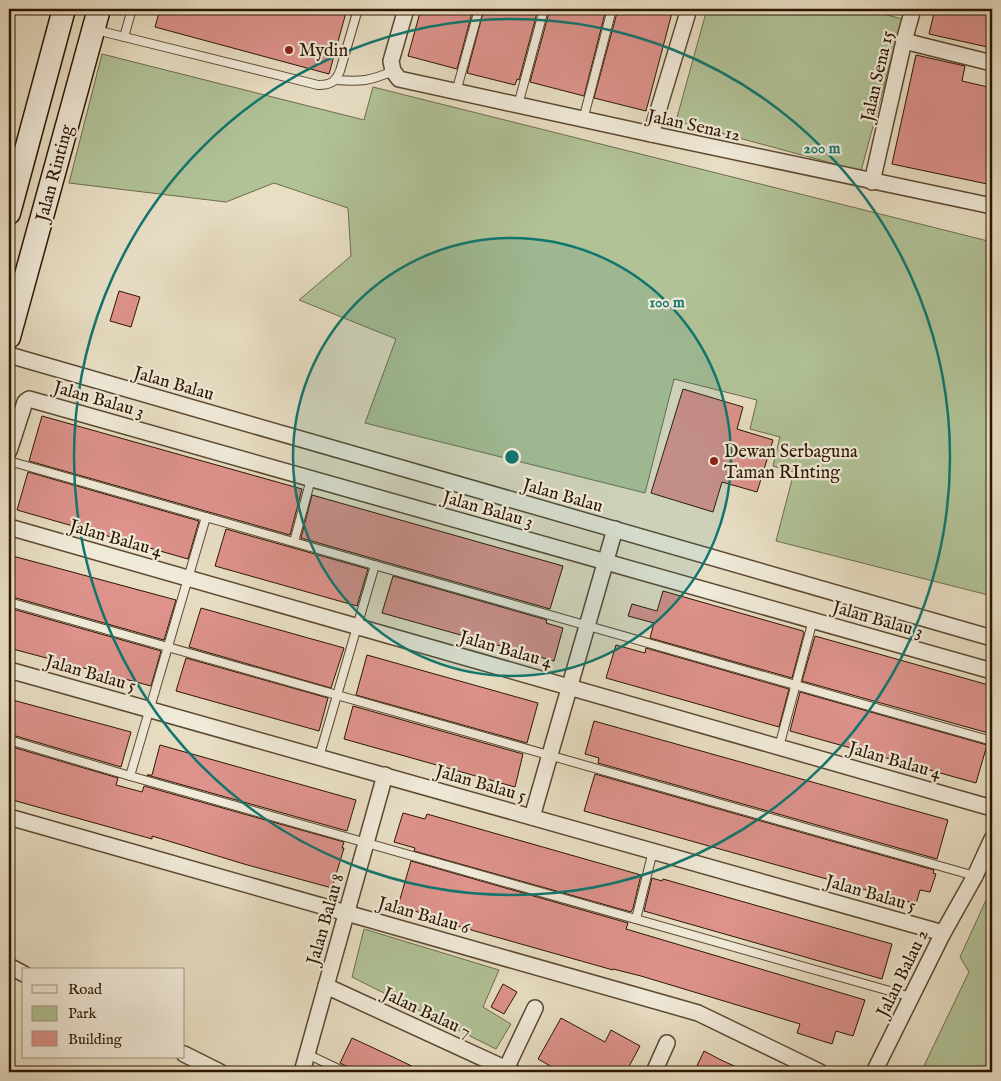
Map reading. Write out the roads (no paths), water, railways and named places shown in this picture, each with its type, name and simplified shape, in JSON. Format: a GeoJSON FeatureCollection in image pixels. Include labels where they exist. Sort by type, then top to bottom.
{"type":"FeatureCollection","features":[{"type":"Feature","properties":{"kind":"main road","name":"Jalan Rinting"},"geometry":{"type":"LineString","coordinates":[[9,213],[64,9]]}},
{"type":"Feature","properties":{"kind":"main road","name":"Jalan Rinting"},"geometry":{"type":"LineString","coordinates":[[9,337],[96,19]]}},
{"type":"Feature","properties":{"kind":"street"},"geometry":{"type":"LineString","coordinates":[[393,71],[391,61],[406,9]]}},
{"type":"Feature","properties":{"kind":"street"},"geometry":{"type":"LineString","coordinates":[[650,134],[689,9]]}},
{"type":"Feature","properties":{"kind":"street","name":"Jalan Sena 15"},"geometry":{"type":"LineString","coordinates":[[872,182],[913,9]]}},
{"type":"Feature","properties":{"kind":"street"},"geometry":{"type":"LineString","coordinates":[[904,41],[992,63]]}},
{"type":"Feature","properties":{"kind":"street","name":"Jalan Sena 12"},"geometry":{"type":"LineString","coordinates":[[393,71],[399,79],[456,92],[992,206]]}},
{"type":"Feature","properties":{"kind":"street","name":"Jalan Balau"},"geometry":{"type":"LineString","coordinates":[[9,355],[992,638]]}},
{"type":"Feature","properties":{"kind":"street","name":"Jalan Balau 3"},"geometry":{"type":"LineString","coordinates":[[9,451],[25,402],[30,399],[992,670]]}},
{"type":"Feature","properties":{"kind":"street","name":"Jalan Balau 4"},"geometry":{"type":"LineString","coordinates":[[9,527],[992,808]]}},
{"type":"Feature","properties":{"kind":"street"},"geometry":{"type":"LineString","coordinates":[[532,817],[615,529]]}},
{"type":"Feature","properties":{"kind":"street","name":"Jalan Balau 5"},"geometry":{"type":"LineString","coordinates":[[9,670],[942,933]]}},
{"type":"Feature","properties":{"kind":"street","name":"Jalan Balau 8"},"geometry":{"type":"LineString","coordinates":[[302,1072],[385,776]]}},
{"type":"Feature","properties":{"kind":"street","name":"Jalan Balau 6"},"geometry":{"type":"LineString","coordinates":[[9,817],[698,1013],[820,1072]]}},
{"type":"Feature","properties":{"kind":"street","name":"Jalan Balau 2"},"geometry":{"type":"LineString","coordinates":[[874,1072],[942,933],[975,876],[992,839]]}},
{"type":"Feature","properties":{"kind":"street"},"geometry":{"type":"LineString","coordinates":[[9,966],[22,973]]}},
{"type":"Feature","properties":{"kind":"street","name":"Jalan Balau 7"},"geometry":{"type":"LineString","coordinates":[[326,986],[508,1071]]}},
{"type":"Feature","properties":{"kind":"street"},"geometry":{"type":"LineString","coordinates":[[508,1071],[535,1008]]}},
{"type":"Feature","properties":{"kind":"street"},"geometry":{"type":"LineString","coordinates":[[654,1072],[667,1043]]}},
{"type":"Feature","properties":{"kind":"street"},"geometry":{"type":"LineString","coordinates":[[185,1054],[220,1072]]}},
{"type":"Feature","properties":{"kind":"lane"},"geometry":{"type":"LineString","coordinates":[[124,36],[132,9]]}},
{"type":"Feature","properties":{"kind":"lane"},"geometry":{"type":"LineString","coordinates":[[96,19],[124,36],[318,85],[329,85],[336,80],[340,71],[358,9]]}},
{"type":"Feature","properties":{"kind":"lane"},"geometry":{"type":"LineString","coordinates":[[456,92],[479,9]]}},
{"type":"Feature","properties":{"kind":"lane"},"geometry":{"type":"LineString","coordinates":[[518,105],[544,9]]}},
{"type":"Feature","properties":{"kind":"lane"},"geometry":{"type":"LineString","coordinates":[[583,120],[612,9]]}},
{"type":"Feature","properties":{"kind":"lane"},"geometry":{"type":"LineString","coordinates":[[336,80],[360,82],[372,80],[393,71]]}},
{"type":"Feature","properties":{"kind":"lane"},"geometry":{"type":"LineString","coordinates":[[9,461],[992,741]]}},
{"type":"Feature","properties":{"kind":"lane"},"geometry":{"type":"LineString","coordinates":[[294,542],[312,479]]}},
{"type":"Feature","properties":{"kind":"lane"},"geometry":{"type":"LineString","coordinates":[[130,776],[206,517]]}},
{"type":"Feature","properties":{"kind":"lane"},"geometry":{"type":"LineString","coordinates":[[319,757],[375,565]]}},
{"type":"Feature","properties":{"kind":"lane"},"geometry":{"type":"LineString","coordinates":[[9,602],[975,876]]}},
{"type":"Feature","properties":{"kind":"lane"},"geometry":{"type":"LineString","coordinates":[[779,747],[814,620]]}},
{"type":"Feature","properties":{"kind":"lane"},"geometry":{"type":"LineString","coordinates":[[9,740],[911,997]]}},
{"type":"Feature","properties":{"kind":"lane"},"geometry":{"type":"LineString","coordinates":[[636,919],[653,851]]}},
{"type":"Feature","properties":{"kind":"lane"},"geometry":{"type":"LineString","coordinates":[[307,1054],[345,1072]]}},
{"type":"Feature","properties":{"kind":"place","name":"Mydin"},"geometry":{"type":"Point","coordinates":[289,50]}},
{"type":"Feature","properties":{"kind":"place","name":"Dewan Serbaguna Taman RInting"},"geometry":{"type":"Point","coordinates":[714,461]}}]}
